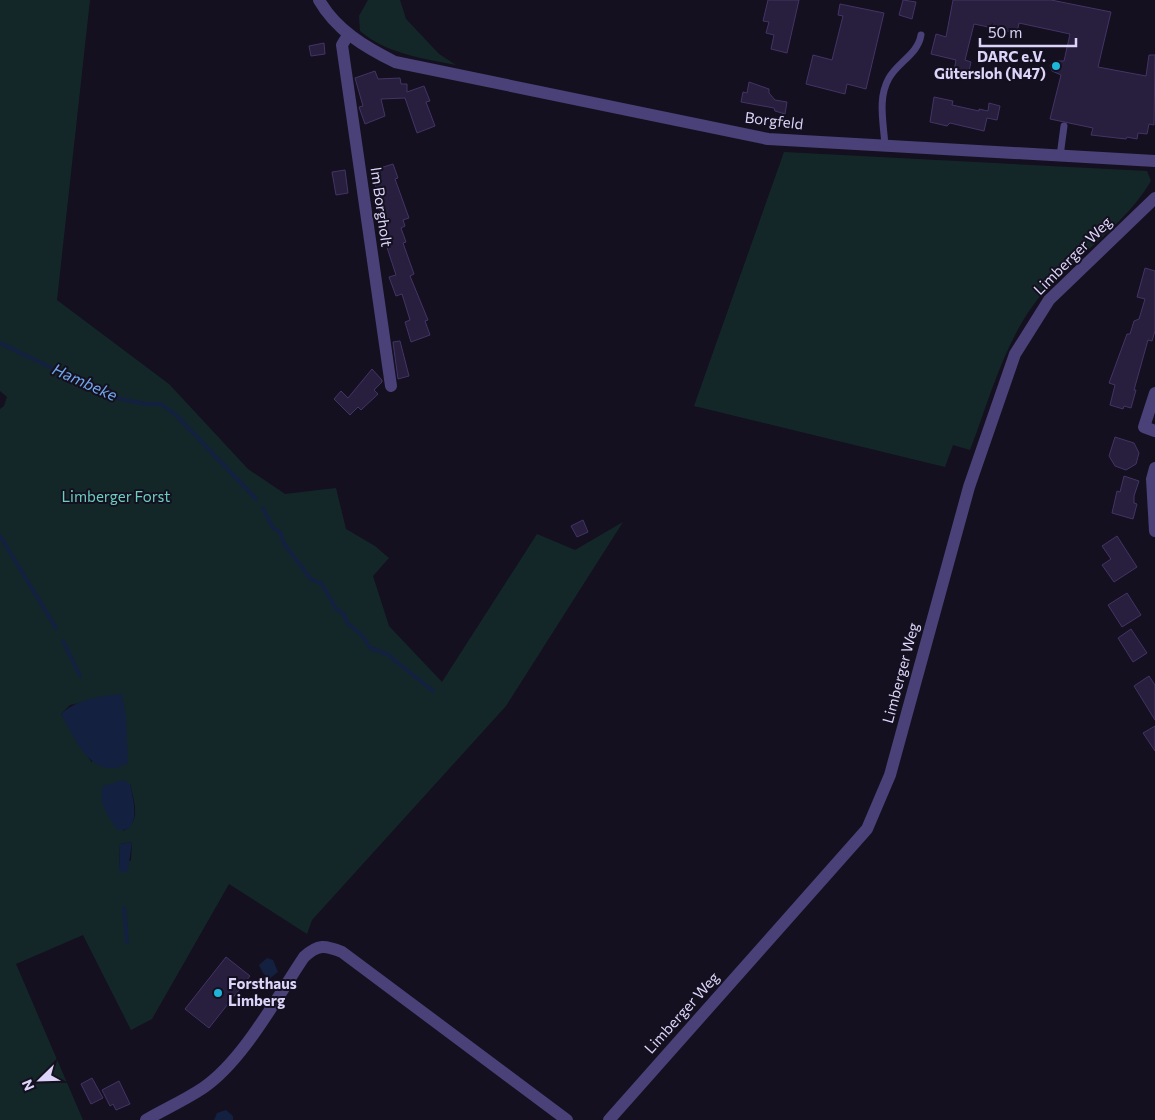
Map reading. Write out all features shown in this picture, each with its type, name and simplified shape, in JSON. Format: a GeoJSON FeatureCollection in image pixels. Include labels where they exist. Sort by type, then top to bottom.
{"type":"FeatureCollection","features":[{"type":"Feature","properties":{"kind":"street","name":"Borgfeld"},"geometry":{"type":"LineString","coordinates":[[318,0],[348,35],[367,48],[395,62],[768,139],[1155,161]]}},
{"type":"Feature","properties":{"kind":"street","name":"Im Borgholt"},"geometry":{"type":"LineString","coordinates":[[348,35],[342,46],[390,386]]}},
{"type":"Feature","properties":{"kind":"street","name":"Limberger Weg"},"geometry":{"type":"LineString","coordinates":[[608,1120],[867,830],[890,775],[969,487],[1015,354],[1049,300],[1155,198]]}},
{"type":"Feature","properties":{"kind":"street"},"geometry":{"type":"LineString","coordinates":[[1154,401],[1144,427],[1155,431]]}},
{"type":"Feature","properties":{"kind":"street"},"geometry":{"type":"LineString","coordinates":[[1155,468],[1152,479],[1155,531]]}},
{"type":"Feature","properties":{"kind":"street"},"geometry":{"type":"LineString","coordinates":[[146,1120],[203,1088],[223,1072],[253,1034],[304,957],[315,947],[325,945],[342,952],[567,1120]]}},
{"type":"Feature","properties":{"kind":"lane"},"geometry":{"type":"LineString","coordinates":[[885,147],[882,110],[886,83],[920,44],[921,35]]}},
{"type":"Feature","properties":{"kind":"lane"},"geometry":{"type":"LineString","coordinates":[[1060,156],[1064,126]]}},
{"type":"Feature","properties":{"kind":"green space","name":"Limberger Forst"},"geometry":{"type":"Polygon","coordinates":[[[0,0],[90,0],[57,300],[169,384],[248,469],[285,494],[336,488],[346,529],[375,546],[389,558],[373,576],[389,626],[442,682],[537,534],[575,550],[623,522],[506,706],[312,920],[307,934],[229,884],[152,1019],[131,1030],[83,935],[16,964],[83,1120],[0,1120],[0,409],[4,406],[7,397],[0,391],[0,0]],[[84,702],[70,705],[61,714],[92,763],[84,702]],[[130,784],[123,831],[129,827],[135,817],[135,804],[130,784]],[[132,842],[120,844],[119,870],[131,860],[132,842]]]}},
{"type":"Feature","properties":{"kind":"green space"},"geometry":{"type":"Polygon","coordinates":[[[368,0],[400,0],[406,19],[439,54],[456,65],[405,54],[370,39],[360,31],[359,16],[368,0]]]}},
{"type":"Feature","properties":{"kind":"green space"},"geometry":{"type":"Polygon","coordinates":[[[784,152],[1147,171],[1151,181],[1114,227],[1055,281],[1028,312],[1008,349],[970,450],[953,445],[945,467],[694,406],[784,152]]]}},
{"type":"Feature","properties":{"kind":"water"},"geometry":{"type":"Polygon","coordinates":[[[122,694],[126,716],[128,763],[116,768],[105,768],[87,756],[61,714],[74,705],[90,699],[122,694]]]}},
{"type":"Feature","properties":{"kind":"water"},"geometry":{"type":"Polygon","coordinates":[[[123,780],[130,784],[134,814],[130,826],[125,830],[117,830],[105,810],[102,792],[103,786],[123,780]]]}},
{"type":"Feature","properties":{"kind":"water"},"geometry":{"type":"Polygon","coordinates":[[[132,842],[128,871],[122,873],[119,870],[120,844],[132,842]]]}},
{"type":"Feature","properties":{"kind":"water"},"geometry":{"type":"Polygon","coordinates":[[[267,958],[273,960],[278,972],[269,979],[259,965],[267,958]]]}},
{"type":"Feature","properties":{"kind":"water"},"geometry":{"type":"Polygon","coordinates":[[[226,1110],[233,1116],[233,1120],[214,1120],[217,1113],[226,1110]]]}},
{"type":"Feature","properties":{"kind":"building"},"geometry":{"type":"Polygon","coordinates":[[[768,0],[799,0],[787,53],[771,49],[774,35],[766,33],[769,22],[763,21],[768,0]]]}},
{"type":"Feature","properties":{"kind":"building"},"geometry":{"type":"Polygon","coordinates":[[[903,0],[916,2],[912,19],[899,15],[903,0]]]}},
{"type":"Feature","properties":{"kind":"building"},"geometry":{"type":"Polygon","coordinates":[[[953,0],[1051,0],[1111,12],[1098,67],[1146,76],[1149,55],[1155,55],[1154,125],[1149,124],[1147,134],[1138,133],[1137,139],[1127,137],[1126,139],[1091,135],[1093,128],[1050,119],[1061,75],[1052,71],[1050,65],[1055,61],[1064,61],[1070,34],[1019,23],[1017,33],[974,24],[965,60],[971,62],[967,80],[953,76],[956,60],[931,54],[936,34],[946,37],[953,0]]]}},
{"type":"Feature","properties":{"kind":"building"},"geometry":{"type":"Polygon","coordinates":[[[840,4],[884,13],[866,89],[847,84],[845,94],[806,84],[813,55],[832,60],[843,16],[838,15],[840,4]]]}},
{"type":"Feature","properties":{"kind":"building"},"geometry":{"type":"Polygon","coordinates":[[[324,43],[325,54],[311,56],[309,46],[324,43]]]}},
{"type":"Feature","properties":{"kind":"building"},"geometry":{"type":"Polygon","coordinates":[[[375,71],[378,79],[400,78],[401,84],[407,84],[407,92],[424,86],[430,101],[426,102],[435,126],[417,133],[405,98],[381,99],[385,116],[365,124],[359,107],[363,106],[355,78],[375,71]]]}},
{"type":"Feature","properties":{"kind":"building"},"geometry":{"type":"Polygon","coordinates":[[[749,82],[769,89],[769,93],[775,100],[787,102],[785,114],[775,111],[774,108],[741,102],[743,92],[747,93],[749,82]]]}},
{"type":"Feature","properties":{"kind":"building"},"geometry":{"type":"Polygon","coordinates":[[[934,97],[953,101],[952,105],[979,111],[979,109],[988,111],[989,103],[1000,106],[997,120],[987,118],[984,131],[950,123],[947,126],[930,122],[934,97]]]}},
{"type":"Feature","properties":{"kind":"building"},"geometry":{"type":"Polygon","coordinates":[[[393,164],[398,178],[395,179],[409,218],[403,220],[405,226],[401,228],[406,242],[403,243],[414,274],[410,276],[428,320],[425,321],[430,335],[411,342],[405,322],[410,320],[402,294],[396,296],[389,277],[396,275],[381,229],[386,227],[379,208],[384,207],[374,182],[381,180],[377,169],[393,164]]]}},
{"type":"Feature","properties":{"kind":"building"},"geometry":{"type":"Polygon","coordinates":[[[345,170],[348,193],[336,195],[332,172],[345,170]]]}},
{"type":"Feature","properties":{"kind":"building"},"geometry":{"type":"Polygon","coordinates":[[[1145,268],[1155,271],[1155,331],[1152,341],[1148,340],[1131,408],[1124,406],[1123,409],[1110,405],[1115,385],[1109,383],[1127,334],[1130,334],[1134,321],[1139,319],[1145,299],[1137,297],[1145,268]]]}},
{"type":"Feature","properties":{"kind":"building"},"geometry":{"type":"Polygon","coordinates":[[[400,341],[409,376],[398,379],[393,342],[400,341]]]}},
{"type":"Feature","properties":{"kind":"building"},"geometry":{"type":"Polygon","coordinates":[[[372,369],[382,380],[374,390],[378,394],[361,410],[358,407],[350,415],[334,399],[341,391],[348,398],[372,369]]]}},
{"type":"Feature","properties":{"kind":"building"},"geometry":{"type":"Polygon","coordinates":[[[1115,437],[1134,443],[1139,453],[1136,464],[1126,470],[1115,466],[1109,456],[1115,437]]]}},
{"type":"Feature","properties":{"kind":"building"},"geometry":{"type":"Polygon","coordinates":[[[1124,476],[1139,481],[1134,496],[1134,503],[1137,504],[1133,519],[1112,513],[1117,491],[1120,492],[1124,476]]]}},
{"type":"Feature","properties":{"kind":"building"},"geometry":{"type":"Polygon","coordinates":[[[583,520],[588,532],[577,537],[571,526],[583,520]]]}},
{"type":"Feature","properties":{"kind":"building"},"geometry":{"type":"Polygon","coordinates":[[[1117,536],[1137,567],[1114,582],[1102,565],[1111,559],[1102,546],[1117,536]]]}},
{"type":"Feature","properties":{"kind":"building"},"geometry":{"type":"Polygon","coordinates":[[[1127,593],[1141,615],[1122,627],[1108,605],[1127,593]]]}},
{"type":"Feature","properties":{"kind":"building"},"geometry":{"type":"Polygon","coordinates":[[[1131,629],[1147,653],[1133,662],[1118,638],[1131,629]]]}},
{"type":"Feature","properties":{"kind":"building"},"geometry":{"type":"Polygon","coordinates":[[[1149,676],[1155,685],[1155,720],[1134,686],[1149,676]]]}},
{"type":"Feature","properties":{"kind":"building"},"geometry":{"type":"Polygon","coordinates":[[[1155,726],[1155,751],[1143,733],[1155,726]]]}},
{"type":"Feature","properties":{"kind":"building","name":"Forsthaus Limberg"},"geometry":{"type":"Polygon","coordinates":[[[226,957],[250,976],[209,1028],[185,1009],[226,957]]]}},
{"type":"Feature","properties":{"kind":"building"},"geometry":{"type":"Polygon","coordinates":[[[92,1078],[103,1098],[91,1104],[81,1084],[92,1078]]]}},
{"type":"Feature","properties":{"kind":"building"},"geometry":{"type":"Polygon","coordinates":[[[119,1081],[130,1104],[116,1110],[113,1104],[110,1106],[102,1090],[119,1081]]]}},
{"type":"Feature","properties":{"kind":"waterway","name":"Hambeke"},"geometry":{"type":"LineString","coordinates":[[0,343],[112,397],[145,404],[161,404],[176,415],[256,499]]}},
{"type":"Feature","properties":{"kind":"waterway","name":"Hambeke"},"geometry":{"type":"LineString","coordinates":[[263,508],[273,528],[280,532],[284,544],[311,579],[322,584],[336,609],[344,614],[347,623],[362,635],[370,648],[387,654],[433,691]]}},
{"type":"Feature","properties":{"kind":"waterway","name":"Hambeke"},"geometry":{"type":"LineString","coordinates":[[0,536],[56,628]]}},
{"type":"Feature","properties":{"kind":"waterway","name":"Hambeke"},"geometry":{"type":"LineString","coordinates":[[63,641],[80,676]]}},
{"type":"Feature","properties":{"kind":"waterway","name":"Hambeke"},"geometry":{"type":"LineString","coordinates":[[124,908],[127,942]]}},
{"type":"Feature","properties":{"kind":"place","name":"DARC e.V. Gütersloh (N47)"},"geometry":{"type":"Point","coordinates":[1056,66]}},
{"type":"Feature","properties":{"kind":"place","name":"Forsthaus Limberg"},"geometry":{"type":"Point","coordinates":[218,993]}}]}
